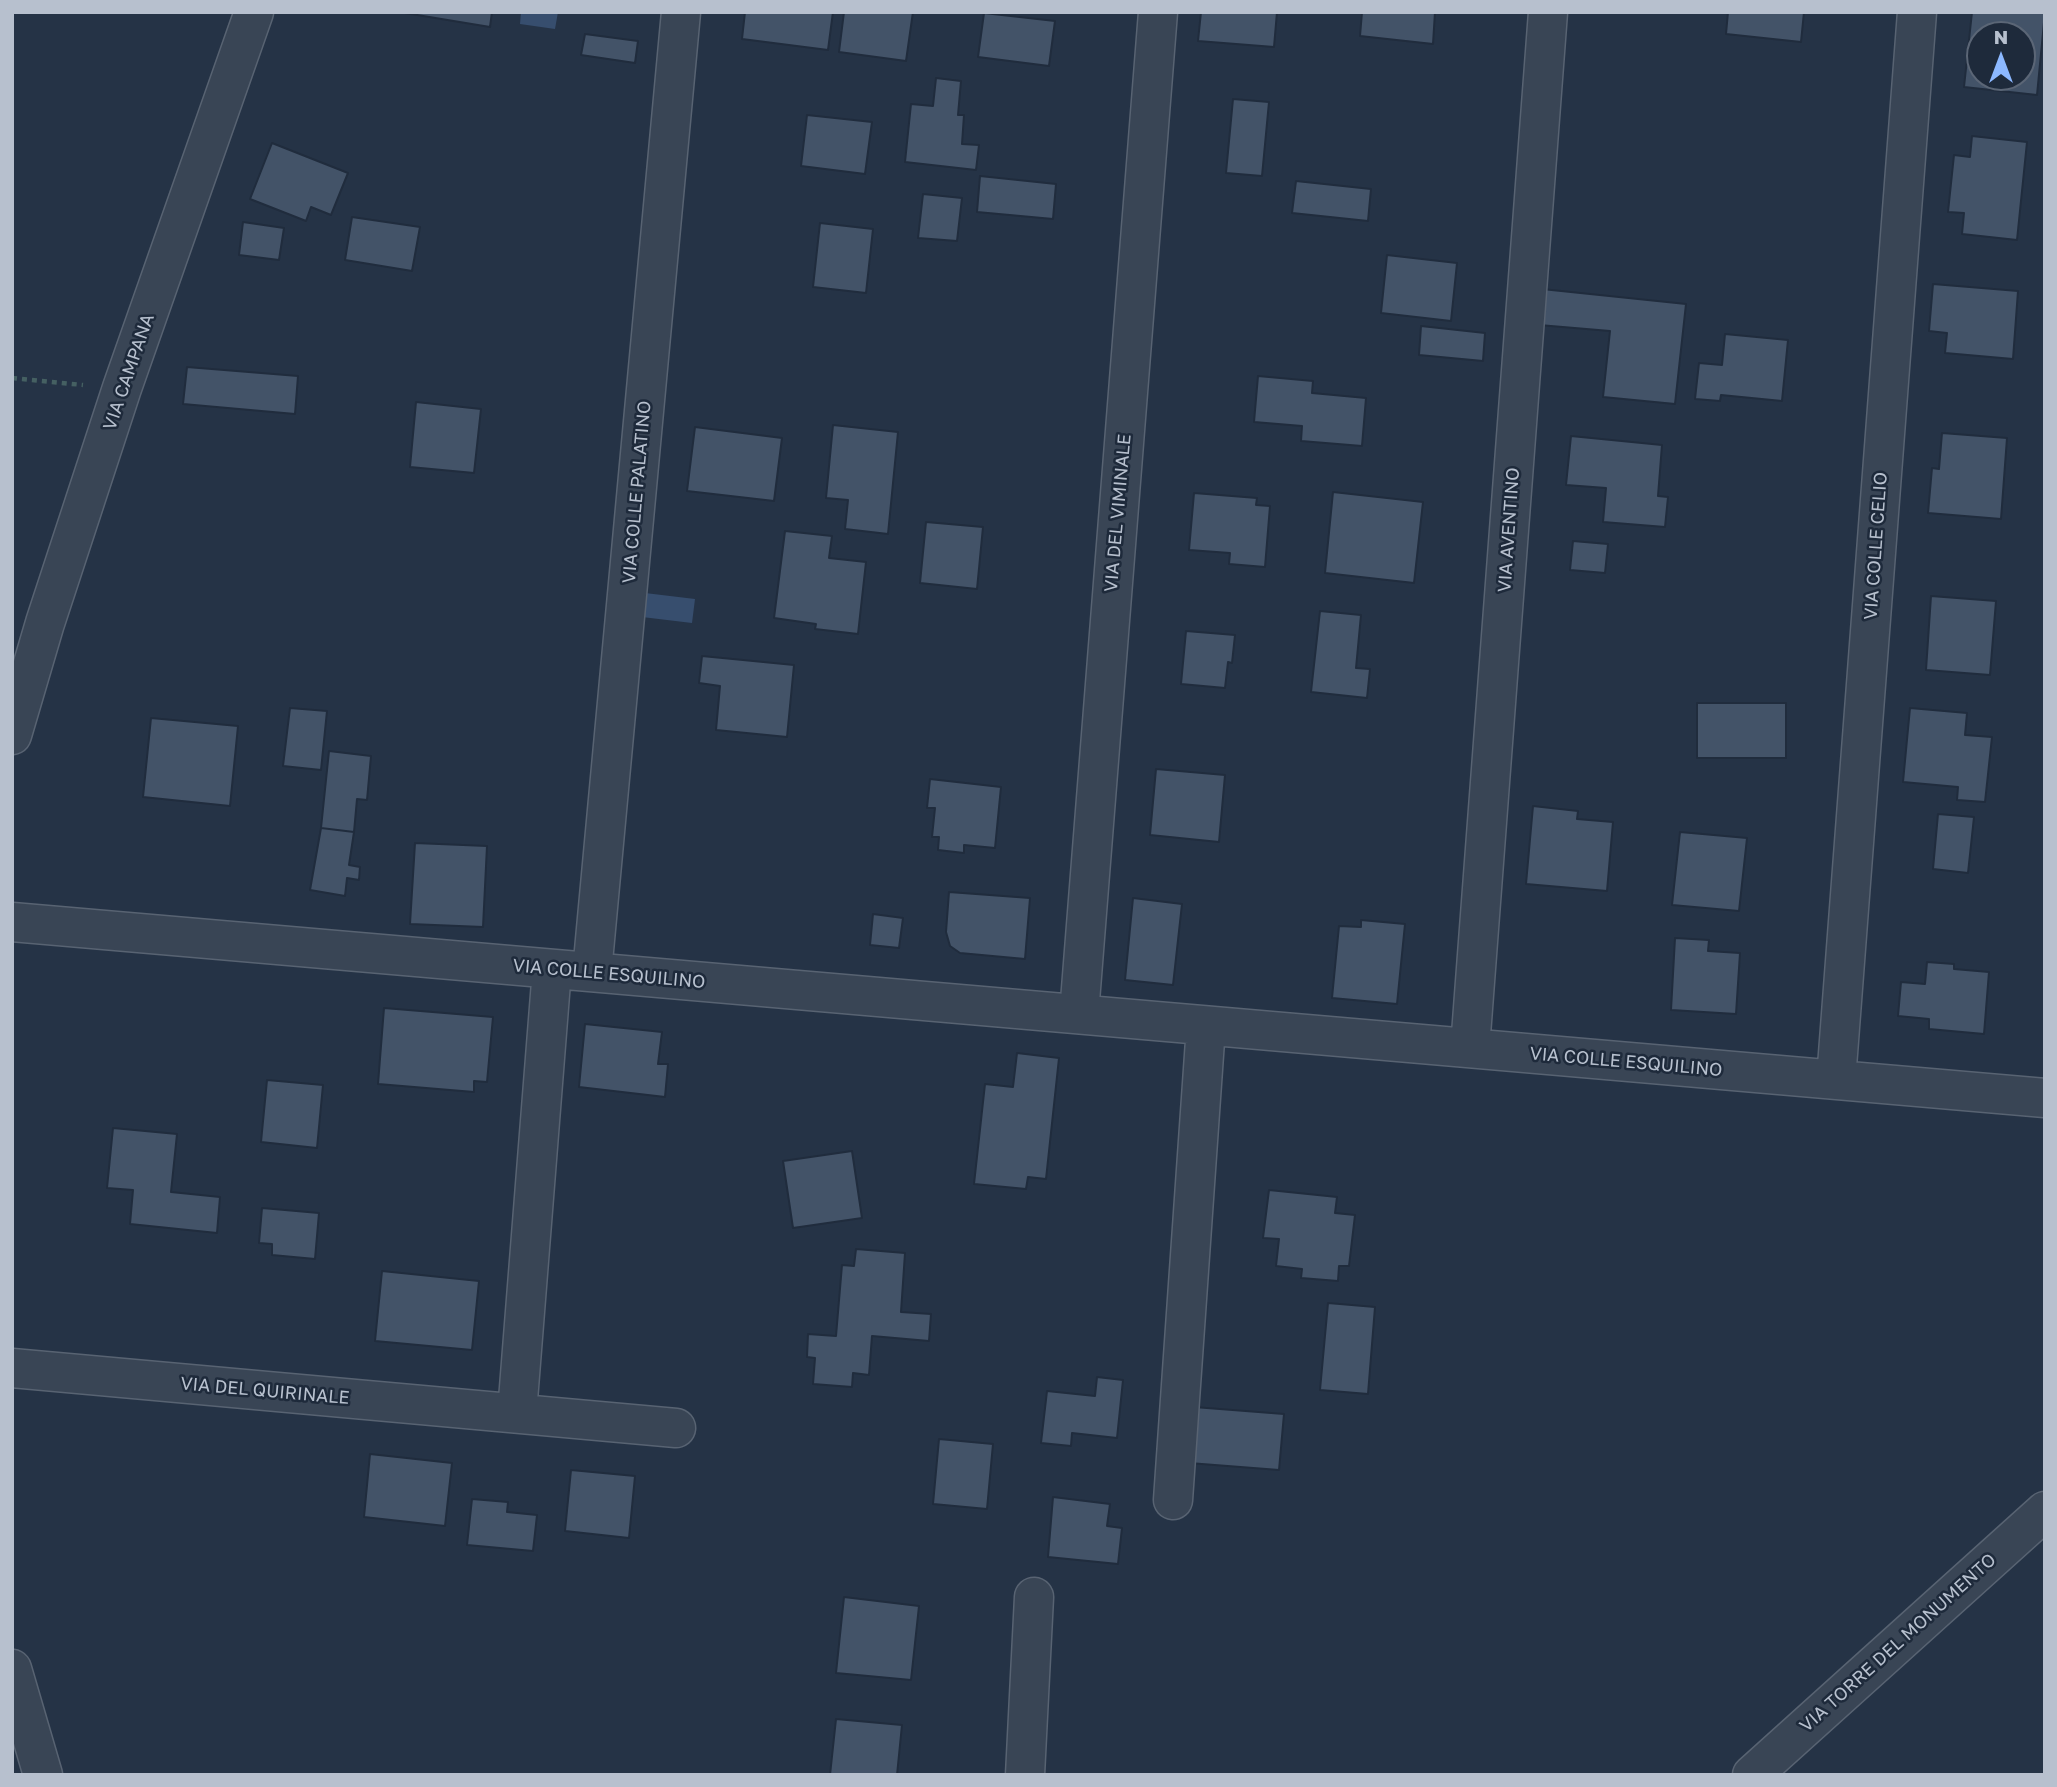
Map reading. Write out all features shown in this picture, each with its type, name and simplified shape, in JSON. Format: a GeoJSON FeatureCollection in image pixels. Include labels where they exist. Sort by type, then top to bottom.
{"type":"FeatureCollection","features":[{"type":"Feature","properties":{"kind":"street","name":"VIA CAMPANA"},"geometry":{"type":"LineString","coordinates":[[12,735],[45,623],[122,388],[254,12]]}},
{"type":"Feature","properties":{"kind":"street","name":"VIA COLLE PALATINO"},"geometry":{"type":"LineString","coordinates":[[592,972],[681,12]]}},
{"type":"Feature","properties":{"kind":"street","name":"VIA DEL VIMINALE"},"geometry":{"type":"LineString","coordinates":[[1079,1014],[1158,12]]}},
{"type":"Feature","properties":{"kind":"street","name":"VIA AVENTINO"},"geometry":{"type":"LineString","coordinates":[[1470,1048],[1548,12]]}},
{"type":"Feature","properties":{"kind":"street","name":"VIA COLLE CELIO"},"geometry":{"type":"LineString","coordinates":[[1836,1080],[1917,12]]}},
{"type":"Feature","properties":{"kind":"street","name":"VIA COLLE ESQUILINO"},"geometry":{"type":"LineString","coordinates":[[12,922],[2045,1098]]}},
{"type":"Feature","properties":{"kind":"street"},"geometry":{"type":"LineString","coordinates":[[517,1413],[552,969]]}},
{"type":"Feature","properties":{"kind":"street"},"geometry":{"type":"LineString","coordinates":[[1173,1500],[1206,1026]]}},
{"type":"Feature","properties":{"kind":"street","name":"VIA DEL QUIRINALE"},"geometry":{"type":"LineString","coordinates":[[12,1368],[676,1428]]}},
{"type":"Feature","properties":{"kind":"street","name":"VIA TORRE DEL MONUMENTO"},"geometry":{"type":"LineString","coordinates":[[1752,1775],[2045,1511]]}},
{"type":"Feature","properties":{"kind":"street"},"geometry":{"type":"LineString","coordinates":[[1025,1775],[1034,1597]]}},
{"type":"Feature","properties":{"kind":"street"},"geometry":{"type":"LineString","coordinates":[[12,1669],[43,1775]]}},
{"type":"Feature","properties":{"kind":"path"},"geometry":{"type":"LineString","coordinates":[[12,379],[122,388]]}},
{"type":"Feature","properties":{"kind":"water"},"geometry":{"type":"Polygon","coordinates":[[[521,12],[558,12],[555,29],[520,24],[521,12]]]}},
{"type":"Feature","properties":{"kind":"water"},"geometry":{"type":"Polygon","coordinates":[[[645,593],[695,599],[692,623],[642,617],[645,593]]]}},
{"type":"Feature","properties":{"kind":"building"},"geometry":{"type":"Polygon","coordinates":[[[399,12],[492,12],[490,27],[399,12]]]}},
{"type":"Feature","properties":{"kind":"building"},"geometry":{"type":"Polygon","coordinates":[[[745,12],[833,12],[828,50],[742,39],[745,12]]]}},
{"type":"Feature","properties":{"kind":"building"},"geometry":{"type":"Polygon","coordinates":[[[844,12],[913,12],[906,61],[839,52],[844,12]]]}},
{"type":"Feature","properties":{"kind":"building"},"geometry":{"type":"Polygon","coordinates":[[[1201,12],[1277,12],[1274,47],[1198,41],[1201,12]]]}},
{"type":"Feature","properties":{"kind":"building"},"geometry":{"type":"Polygon","coordinates":[[[1362,12],[1435,12],[1433,44],[1360,36],[1362,12]]]}},
{"type":"Feature","properties":{"kind":"building"},"geometry":{"type":"Polygon","coordinates":[[[1728,12],[1804,12],[1801,42],[1726,34],[1728,12]]]}},
{"type":"Feature","properties":{"kind":"building"},"geometry":{"type":"Polygon","coordinates":[[[1972,12],[2045,12],[2037,95],[2000,91],[2036,91],[2036,21],[1971,21],[1972,12]]]}},
{"type":"Feature","properties":{"kind":"building"},"geometry":{"type":"Polygon","coordinates":[[[984,13],[1055,21],[1049,66],[978,57],[984,13]]]}},
{"type":"Feature","properties":{"kind":"building"},"geometry":{"type":"Polygon","coordinates":[[[585,34],[638,41],[635,63],[581,55],[585,34]]]}},
{"type":"Feature","properties":{"kind":"building"},"geometry":{"type":"Polygon","coordinates":[[[936,78],[961,81],[958,115],[964,115],[962,144],[979,145],[976,170],[905,162],[911,104],[933,106],[936,78]]]}},
{"type":"Feature","properties":{"kind":"building"},"geometry":{"type":"Polygon","coordinates":[[[1233,99],[1269,102],[1262,176],[1226,173],[1233,99]]]}},
{"type":"Feature","properties":{"kind":"building"},"geometry":{"type":"Polygon","coordinates":[[[807,115],[872,122],[865,174],[801,166],[807,115]]]}},
{"type":"Feature","properties":{"kind":"building"},"geometry":{"type":"Polygon","coordinates":[[[1972,136],[2027,142],[2017,240],[1962,234],[1964,213],[1948,212],[1954,155],[1970,157],[1972,136]]]}},
{"type":"Feature","properties":{"kind":"building"},"geometry":{"type":"Polygon","coordinates":[[[272,143],[348,173],[331,215],[311,207],[306,221],[250,199],[272,143]]]}},
{"type":"Feature","properties":{"kind":"building"},"geometry":{"type":"Polygon","coordinates":[[[980,176],[1056,184],[1053,219],[977,212],[980,176]]]}},
{"type":"Feature","properties":{"kind":"building"},"geometry":{"type":"Polygon","coordinates":[[[1296,181],[1371,189],[1368,221],[1292,213],[1296,181]]]}},
{"type":"Feature","properties":{"kind":"building"},"geometry":{"type":"Polygon","coordinates":[[[923,194],[962,198],[957,241],[918,238],[923,194]]]}},
{"type":"Feature","properties":{"kind":"building"},"geometry":{"type":"Polygon","coordinates":[[[352,217],[420,227],[412,271],[345,260],[352,217]]]}},
{"type":"Feature","properties":{"kind":"building"},"geometry":{"type":"Polygon","coordinates":[[[243,222],[284,228],[279,260],[239,255],[243,222]]]}},
{"type":"Feature","properties":{"kind":"building"},"geometry":{"type":"Polygon","coordinates":[[[820,223],[873,229],[866,293],[813,287],[820,223]]]}},
{"type":"Feature","properties":{"kind":"building"},"geometry":{"type":"Polygon","coordinates":[[[1387,255],[1457,263],[1451,321],[1381,313],[1387,255]]]}},
{"type":"Feature","properties":{"kind":"building"},"geometry":{"type":"Polygon","coordinates":[[[1933,284],[2018,291],[2013,359],[1945,353],[1947,333],[1929,331],[1933,284]]]}},
{"type":"Feature","properties":{"kind":"building"},"geometry":{"type":"Polygon","coordinates":[[[1542,289],[1686,304],[1675,404],[1603,397],[1610,331],[1539,325],[1542,289]]]}},
{"type":"Feature","properties":{"kind":"building"},"geometry":{"type":"Polygon","coordinates":[[[1421,326],[1485,333],[1483,361],[1419,355],[1421,326]]]}},
{"type":"Feature","properties":{"kind":"building"},"geometry":{"type":"Polygon","coordinates":[[[1725,334],[1788,340],[1782,401],[1721,395],[1720,401],[1695,399],[1699,363],[1722,365],[1725,334]]]}},
{"type":"Feature","properties":{"kind":"building"},"geometry":{"type":"Polygon","coordinates":[[[187,367],[298,376],[295,414],[183,404],[187,367]]]}},
{"type":"Feature","properties":{"kind":"building"},"geometry":{"type":"Polygon","coordinates":[[[1258,376],[1313,381],[1312,393],[1366,398],[1362,446],[1301,441],[1302,426],[1254,422],[1258,376]]]}},
{"type":"Feature","properties":{"kind":"building"},"geometry":{"type":"Polygon","coordinates":[[[416,402],[481,409],[474,473],[410,467],[416,402]]]}},
{"type":"Feature","properties":{"kind":"building"},"geometry":{"type":"Polygon","coordinates":[[[833,425],[898,432],[888,534],[845,529],[848,500],[826,498],[833,425]]]}},
{"type":"Feature","properties":{"kind":"building"},"geometry":{"type":"Polygon","coordinates":[[[695,427],[782,438],[774,501],[687,491],[695,427]]]}},
{"type":"Feature","properties":{"kind":"building"},"geometry":{"type":"Polygon","coordinates":[[[1942,433],[2007,438],[2001,519],[1928,513],[1932,468],[1939,469],[1942,433]]]}},
{"type":"Feature","properties":{"kind":"building"},"geometry":{"type":"Polygon","coordinates":[[[1571,436],[1662,445],[1658,496],[1668,497],[1665,527],[1603,522],[1606,488],[1566,485],[1571,436]]]}},
{"type":"Feature","properties":{"kind":"building"},"geometry":{"type":"Polygon","coordinates":[[[1333,492],[1423,502],[1414,583],[1325,573],[1333,492]]]}},
{"type":"Feature","properties":{"kind":"building"},"geometry":{"type":"Polygon","coordinates":[[[1194,493],[1257,498],[1256,505],[1270,506],[1265,567],[1229,564],[1230,553],[1189,550],[1194,493]]]}},
{"type":"Feature","properties":{"kind":"building"},"geometry":{"type":"Polygon","coordinates":[[[926,522],[983,527],[977,589],[920,583],[926,522]]]}},
{"type":"Feature","properties":{"kind":"building"},"geometry":{"type":"Polygon","coordinates":[[[785,531],[832,536],[829,558],[866,562],[858,634],[815,629],[816,624],[774,618],[785,531]]]}},
{"type":"Feature","properties":{"kind":"building"},"geometry":{"type":"Polygon","coordinates":[[[1573,541],[1608,544],[1605,573],[1570,570],[1573,541]]]}},
{"type":"Feature","properties":{"kind":"building"},"geometry":{"type":"Polygon","coordinates":[[[1931,596],[1996,601],[1990,675],[1926,670],[1931,596]]]}},
{"type":"Feature","properties":{"kind":"building"},"geometry":{"type":"Polygon","coordinates":[[[1320,611],[1361,615],[1356,668],[1370,669],[1367,698],[1311,692],[1320,611]]]}},
{"type":"Feature","properties":{"kind":"building"},"geometry":{"type":"Polygon","coordinates":[[[1186,631],[1235,635],[1232,663],[1228,662],[1225,688],[1181,684],[1186,631]]]}},
{"type":"Feature","properties":{"kind":"building"},"geometry":{"type":"Polygon","coordinates":[[[702,656],[794,665],[787,737],[716,730],[720,686],[699,683],[702,656]]]}},
{"type":"Feature","properties":{"kind":"building"},"geometry":{"type":"Polygon","coordinates":[[[1697,703],[1786,703],[1786,758],[1697,758],[1697,703]]]}},
{"type":"Feature","properties":{"kind":"building"},"geometry":{"type":"Polygon","coordinates":[[[290,708],[327,711],[321,770],[283,766],[290,708]]]}},
{"type":"Feature","properties":{"kind":"building"},"geometry":{"type":"Polygon","coordinates":[[[1910,708],[1967,713],[1965,735],[1992,737],[1985,802],[1957,800],[1958,787],[1903,782],[1910,708]]]}},
{"type":"Feature","properties":{"kind":"building"},"geometry":{"type":"Polygon","coordinates":[[[151,718],[238,726],[230,806],[143,797],[151,718]]]}},
{"type":"Feature","properties":{"kind":"building"},"geometry":{"type":"Polygon","coordinates":[[[329,751],[371,756],[367,800],[357,799],[354,832],[321,828],[329,751]]]}},
{"type":"Feature","properties":{"kind":"building"},"geometry":{"type":"Polygon","coordinates":[[[1156,769],[1225,775],[1219,842],[1150,835],[1156,769]]]}},
{"type":"Feature","properties":{"kind":"building"},"geometry":{"type":"Polygon","coordinates":[[[930,779],[1001,787],[995,848],[964,845],[964,853],[938,850],[939,837],[932,837],[935,808],[927,808],[930,779]]]}},
{"type":"Feature","properties":{"kind":"building"},"geometry":{"type":"Polygon","coordinates":[[[1533,806],[1578,811],[1577,819],[1613,822],[1607,891],[1526,884],[1533,806]]]}},
{"type":"Feature","properties":{"kind":"building"},"geometry":{"type":"Polygon","coordinates":[[[1938,814],[1974,817],[1968,873],[1933,869],[1938,814]]]}},
{"type":"Feature","properties":{"kind":"building"},"geometry":{"type":"Polygon","coordinates":[[[321,828],[354,832],[349,865],[360,867],[359,880],[347,878],[345,896],[310,890],[321,828]]]}},
{"type":"Feature","properties":{"kind":"building"},"geometry":{"type":"Polygon","coordinates":[[[1680,832],[1747,838],[1739,911],[1672,905],[1680,832]]]}},
{"type":"Feature","properties":{"kind":"building"},"geometry":{"type":"Polygon","coordinates":[[[415,843],[487,846],[483,927],[410,924],[415,843]]]}},
{"type":"Feature","properties":{"kind":"building"},"geometry":{"type":"Polygon","coordinates":[[[949,892],[1030,898],[1025,959],[960,953],[950,946],[946,932],[949,892]]]}},
{"type":"Feature","properties":{"kind":"building"},"geometry":{"type":"Polygon","coordinates":[[[1133,898],[1182,904],[1173,985],[1125,980],[1133,898]]]}},
{"type":"Feature","properties":{"kind":"building"},"geometry":{"type":"Polygon","coordinates":[[[873,914],[903,918],[899,948],[870,945],[873,914]]]}},
{"type":"Feature","properties":{"kind":"building"},"geometry":{"type":"Polygon","coordinates":[[[1361,920],[1405,924],[1397,1004],[1332,998],[1339,926],[1361,927],[1361,920]]]}},
{"type":"Feature","properties":{"kind":"building"},"geometry":{"type":"Polygon","coordinates":[[[1675,938],[1709,940],[1708,951],[1740,953],[1736,1014],[1671,1010],[1675,938]]]}},
{"type":"Feature","properties":{"kind":"building"},"geometry":{"type":"Polygon","coordinates":[[[1927,962],[1954,964],[1954,969],[1989,972],[1984,1034],[1929,1029],[1929,1019],[1898,1016],[1901,982],[1925,984],[1927,962]]]}},
{"type":"Feature","properties":{"kind":"building"},"geometry":{"type":"Polygon","coordinates":[[[384,1008],[493,1017],[487,1082],[474,1081],[474,1092],[378,1084],[384,1008]]]}},
{"type":"Feature","properties":{"kind":"building"},"geometry":{"type":"Polygon","coordinates":[[[585,1024],[662,1032],[658,1064],[668,1064],[665,1097],[579,1087],[585,1024]]]}},
{"type":"Feature","properties":{"kind":"building"},"geometry":{"type":"Polygon","coordinates":[[[1017,1053],[1059,1058],[1046,1179],[1028,1177],[1026,1189],[974,1184],[985,1084],[1013,1087],[1017,1053]]]}},
{"type":"Feature","properties":{"kind":"building"},"geometry":{"type":"Polygon","coordinates":[[[267,1080],[323,1085],[317,1148],[261,1142],[267,1080]]]}},
{"type":"Feature","properties":{"kind":"building"},"geometry":{"type":"Polygon","coordinates":[[[113,1128],[177,1134],[171,1192],[220,1197],[217,1233],[130,1224],[133,1190],[107,1188],[113,1128]]]}},
{"type":"Feature","properties":{"kind":"building"},"geometry":{"type":"Polygon","coordinates":[[[852,1151],[862,1218],[793,1228],[783,1161],[852,1151]]]}},
{"type":"Feature","properties":{"kind":"building"},"geometry":{"type":"Polygon","coordinates":[[[1269,1190],[1337,1197],[1335,1213],[1355,1215],[1349,1266],[1339,1266],[1338,1281],[1301,1278],[1302,1269],[1276,1266],[1279,1239],[1263,1238],[1269,1190]]]}},
{"type":"Feature","properties":{"kind":"building"},"geometry":{"type":"Polygon","coordinates":[[[262,1208],[319,1213],[315,1259],[272,1255],[272,1244],[259,1243],[262,1208]]]}},
{"type":"Feature","properties":{"kind":"building"},"geometry":{"type":"Polygon","coordinates":[[[856,1249],[905,1253],[901,1312],[931,1314],[929,1341],[872,1336],[869,1375],[853,1373],[852,1387],[813,1384],[815,1358],[807,1357],[808,1334],[836,1336],[842,1265],[854,1266],[856,1249]]]}},
{"type":"Feature","properties":{"kind":"building"},"geometry":{"type":"Polygon","coordinates":[[[382,1271],[479,1281],[472,1350],[375,1341],[382,1271]]]}},
{"type":"Feature","properties":{"kind":"building"},"geometry":{"type":"Polygon","coordinates":[[[1328,1303],[1375,1307],[1368,1394],[1320,1390],[1328,1303]]]}},
{"type":"Feature","properties":{"kind":"building"},"geometry":{"type":"Polygon","coordinates":[[[1097,1377],[1123,1380],[1117,1438],[1072,1433],[1071,1446],[1041,1443],[1047,1391],[1095,1396],[1097,1377]]]}},
{"type":"Feature","properties":{"kind":"building"},"geometry":{"type":"Polygon","coordinates":[[[1194,1407],[1284,1414],[1279,1470],[1189,1463],[1194,1407]]]}},
{"type":"Feature","properties":{"kind":"building"},"geometry":{"type":"Polygon","coordinates":[[[939,1439],[993,1444],[987,1509],[933,1504],[939,1439]]]}},
{"type":"Feature","properties":{"kind":"building"},"geometry":{"type":"Polygon","coordinates":[[[370,1454],[452,1463],[445,1526],[364,1517],[370,1454]]]}},
{"type":"Feature","properties":{"kind":"building"},"geometry":{"type":"Polygon","coordinates":[[[571,1470],[635,1476],[629,1538],[565,1531],[571,1470]]]}},
{"type":"Feature","properties":{"kind":"building"},"geometry":{"type":"Polygon","coordinates":[[[1053,1497],[1110,1504],[1107,1526],[1122,1528],[1118,1564],[1048,1557],[1053,1497]]]}},
{"type":"Feature","properties":{"kind":"building"},"geometry":{"type":"Polygon","coordinates":[[[472,1499],[508,1502],[507,1512],[537,1515],[533,1551],[467,1545],[472,1499]]]}},
{"type":"Feature","properties":{"kind":"building"},"geometry":{"type":"Polygon","coordinates":[[[844,1597],[919,1606],[911,1680],[836,1673],[844,1597]]]}},
{"type":"Feature","properties":{"kind":"building"},"geometry":{"type":"Polygon","coordinates":[[[836,1719],[902,1725],[897,1775],[830,1775],[836,1719]]]}}]}
